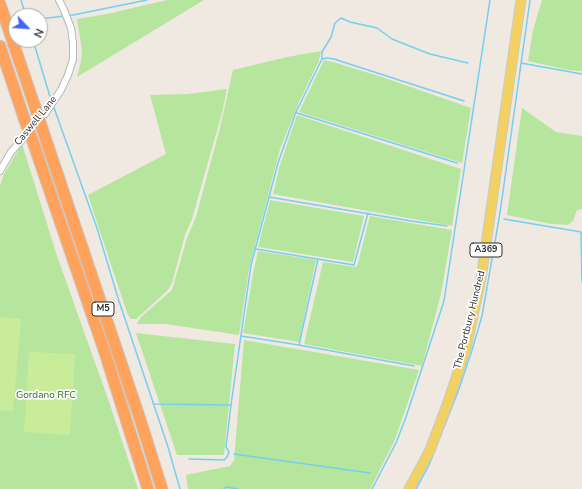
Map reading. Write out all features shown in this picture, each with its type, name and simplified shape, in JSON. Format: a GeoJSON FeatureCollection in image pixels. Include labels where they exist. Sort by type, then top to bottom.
{"type":"FeatureCollection","features":[{"type":"Feature","properties":{"kind":"highway","name":"M5"},"geometry":{"type":"LineString","coordinates":[[0,4],[139,416],[162,489]]}},
{"type":"Feature","properties":{"kind":"highway","name":"M5"},"geometry":{"type":"LineString","coordinates":[[0,46],[108,363],[148,489]]}},
{"type":"Feature","properties":{"kind":"main road","name":"The Portbury Hundred"},"geometry":{"type":"LineString","coordinates":[[409,489],[430,450],[448,402],[466,348],[482,279],[521,0]]}},
{"type":"Feature","properties":{"kind":"street","name":"Caswell Lane"},"geometry":{"type":"LineString","coordinates":[[0,171],[3,160],[45,114],[61,90],[68,75],[73,59],[73,43],[71,28],[59,0]]}},
{"type":"Feature","properties":{"kind":"green space"},"geometry":{"type":"Polygon","coordinates":[[[167,0],[204,0],[77,77],[82,51],[77,19],[107,14],[167,0]]]}},
{"type":"Feature","properties":{"kind":"green space"},"geometry":{"type":"Polygon","coordinates":[[[542,0],[582,0],[582,71],[568,70],[528,61],[533,30],[542,0]]]}},
{"type":"Feature","properties":{"kind":"green space"},"geometry":{"type":"Polygon","coordinates":[[[321,51],[319,61],[299,102],[280,149],[249,269],[239,335],[166,324],[137,324],[141,317],[172,290],[187,238],[196,217],[219,132],[233,70],[287,57],[321,51]]]}},
{"type":"Feature","properties":{"kind":"green space"},"geometry":{"type":"Polygon","coordinates":[[[324,60],[382,77],[471,108],[462,163],[299,112],[324,60]]]}},
{"type":"Feature","properties":{"kind":"green space"},"geometry":{"type":"Polygon","coordinates":[[[227,89],[222,113],[192,219],[185,235],[172,283],[167,291],[136,319],[131,319],[128,315],[88,195],[166,154],[150,95],[187,94],[227,89]]]}},
{"type":"Feature","properties":{"kind":"green space"},"geometry":{"type":"Polygon","coordinates":[[[522,108],[556,132],[582,136],[582,209],[577,210],[573,221],[568,225],[551,224],[507,215],[522,108]]]}},
{"type":"Feature","properties":{"kind":"green space"},"geometry":{"type":"Polygon","coordinates":[[[297,115],[461,169],[452,226],[273,194],[279,168],[297,115]]]}},
{"type":"Feature","properties":{"kind":"green space","name":"Gordano RFC"},"geometry":{"type":"Polygon","coordinates":[[[22,144],[57,256],[108,399],[138,489],[0,489],[0,185],[4,174],[22,144]]]}},
{"type":"Feature","properties":{"kind":"green space"},"geometry":{"type":"Polygon","coordinates":[[[270,200],[364,216],[353,262],[258,247],[270,200]]]}},
{"type":"Feature","properties":{"kind":"green space"},"geometry":{"type":"Polygon","coordinates":[[[370,216],[452,230],[441,294],[422,366],[304,344],[323,262],[356,267],[370,216]]]}},
{"type":"Feature","properties":{"kind":"green space"},"geometry":{"type":"Polygon","coordinates":[[[258,251],[316,260],[299,342],[243,333],[258,251]]]}},
{"type":"Feature","properties":{"kind":"green space"},"geometry":{"type":"Polygon","coordinates":[[[0,317],[21,319],[13,411],[0,410],[0,317]]]}},
{"type":"Feature","properties":{"kind":"green space"},"geometry":{"type":"Polygon","coordinates":[[[136,333],[235,344],[224,455],[177,455],[136,333]]]}},
{"type":"Feature","properties":{"kind":"green space"},"geometry":{"type":"Polygon","coordinates":[[[244,340],[419,370],[394,442],[370,489],[188,489],[186,475],[230,466],[234,460],[244,340]]]}},
{"type":"Feature","properties":{"kind":"green space","name":"Gordano RFC"},"geometry":{"type":"Polygon","coordinates":[[[29,352],[75,354],[70,435],[24,432],[29,352]]]}},
{"type":"Feature","properties":{"kind":"waterway"},"geometry":{"type":"LineString","coordinates":[[21,0],[24,8]]}},
{"type":"Feature","properties":{"kind":"waterway"},"geometry":{"type":"LineString","coordinates":[[68,16],[147,0]]}},
{"type":"Feature","properties":{"kind":"waterway"},"geometry":{"type":"LineString","coordinates":[[372,489],[396,443],[406,417],[444,301],[490,0]]}},
{"type":"Feature","properties":{"kind":"waterway"},"geometry":{"type":"LineString","coordinates":[[416,489],[429,465],[459,389],[482,316],[500,213],[530,0]]}},
{"type":"Feature","properties":{"kind":"waterway"},"geometry":{"type":"LineString","coordinates":[[48,18],[64,16]]}},
{"type":"Feature","properties":{"kind":"waterway"},"geometry":{"type":"LineString","coordinates":[[189,459],[224,460],[229,452],[226,447],[251,265],[278,163],[296,112],[322,59],[322,52],[331,37],[335,23],[341,18],[350,22],[377,28],[392,39],[430,54],[468,63]]}},
{"type":"Feature","properties":{"kind":"waterway"},"geometry":{"type":"LineString","coordinates":[[35,48],[51,100]]}},
{"type":"Feature","properties":{"kind":"waterway"},"geometry":{"type":"LineString","coordinates":[[322,59],[334,59],[464,101]]}},
{"type":"Feature","properties":{"kind":"waterway"},"geometry":{"type":"LineString","coordinates":[[521,63],[582,74]]}},
{"type":"Feature","properties":{"kind":"waterway"},"geometry":{"type":"LineString","coordinates":[[53,105],[97,228],[118,298],[168,447],[180,489]]}},
{"type":"Feature","properties":{"kind":"waterway"},"geometry":{"type":"LineString","coordinates":[[297,113],[457,163]]}},
{"type":"Feature","properties":{"kind":"waterway"},"geometry":{"type":"LineString","coordinates":[[269,197],[447,226]]}},
{"type":"Feature","properties":{"kind":"waterway"},"geometry":{"type":"LineString","coordinates":[[256,249],[354,265],[368,213]]}},
{"type":"Feature","properties":{"kind":"waterway"},"geometry":{"type":"LineString","coordinates":[[504,219],[581,232],[582,282]]}},
{"type":"Feature","properties":{"kind":"waterway"},"geometry":{"type":"LineString","coordinates":[[299,345],[318,259]]}},
{"type":"Feature","properties":{"kind":"waterway"},"geometry":{"type":"LineString","coordinates":[[241,336],[414,366]]}},
{"type":"Feature","properties":{"kind":"waterway"},"geometry":{"type":"LineString","coordinates":[[153,404],[231,405]]}},
{"type":"Feature","properties":{"kind":"waterway"},"geometry":{"type":"LineString","coordinates":[[234,454],[370,473]]}},
{"type":"Feature","properties":{"kind":"waterway"},"geometry":{"type":"LineString","coordinates":[[224,489],[226,487],[238,489]]}}]}
